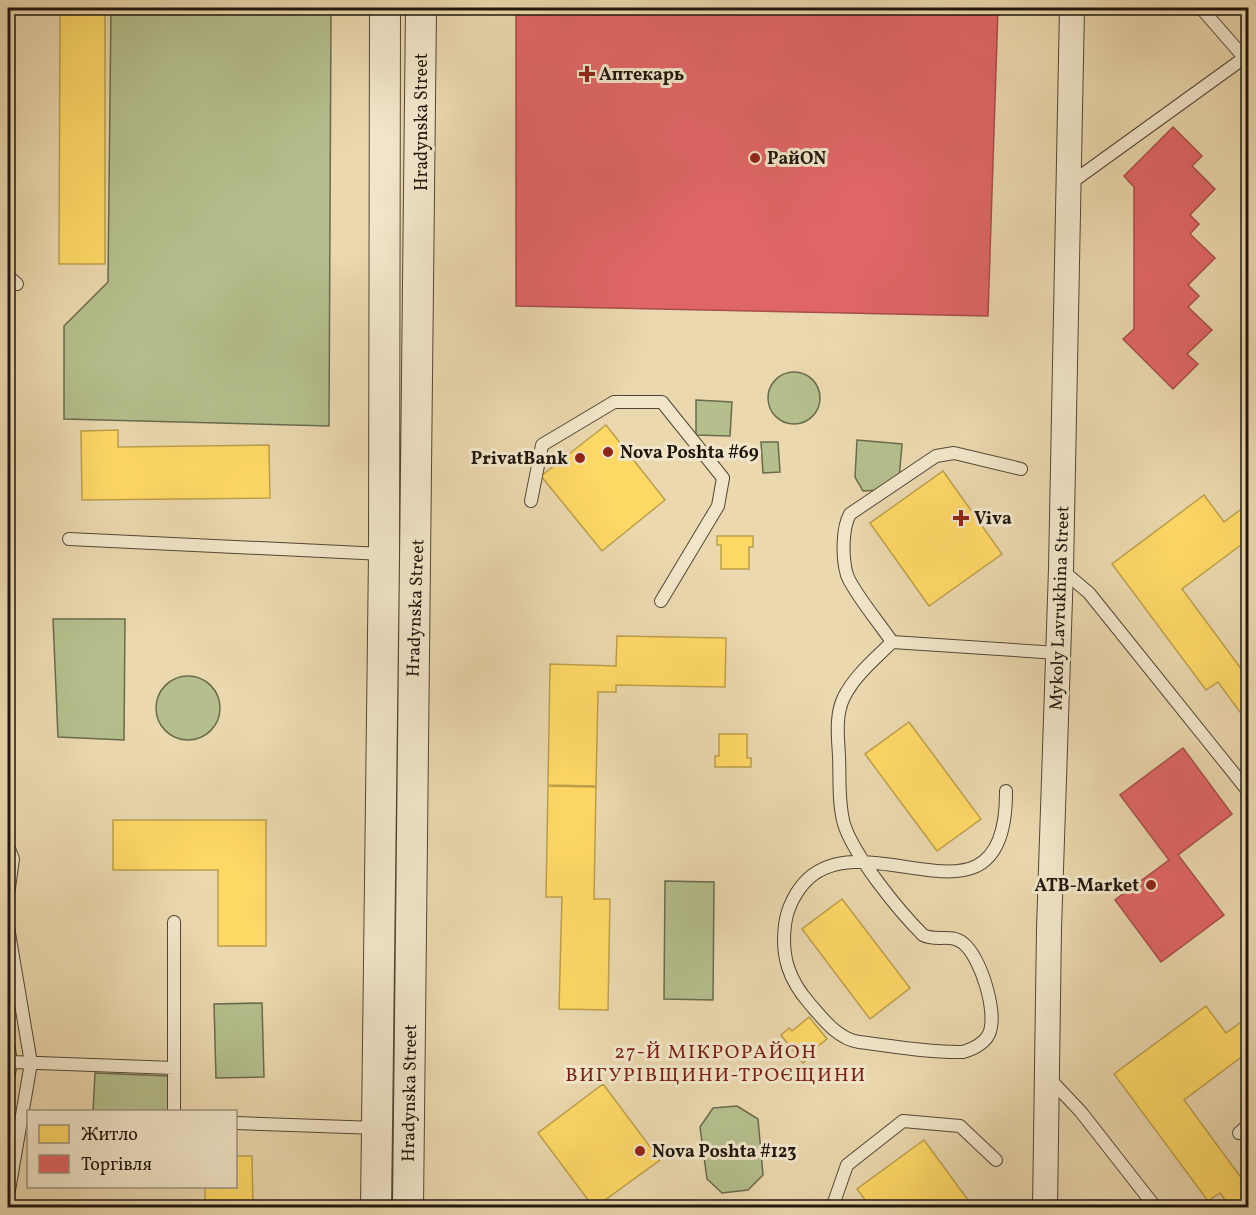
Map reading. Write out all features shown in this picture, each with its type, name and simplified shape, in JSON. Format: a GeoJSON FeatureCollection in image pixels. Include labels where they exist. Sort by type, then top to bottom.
{"type":"FeatureCollection","features":[{"type":"Feature","properties":{"kind":"street","name":"Hradynska Street"},"geometry":{"type":"LineString","coordinates":[[376,1208],[384,554],[385,8]]}},
{"type":"Feature","properties":{"kind":"street","name":"Hradynska Street"},"geometry":{"type":"LineString","coordinates":[[408,1208],[421,8]]}},
{"type":"Feature","properties":{"kind":"street","name":"Mykoly Lavrukhina Street"},"geometry":{"type":"LineString","coordinates":[[1045,1208],[1072,8]]}},
{"type":"Feature","properties":{"kind":"lane"},"geometry":{"type":"LineString","coordinates":[[1068,185],[1246,60],[1201,8]]}},
{"type":"Feature","properties":{"kind":"lane"},"geometry":{"type":"LineString","coordinates":[[531,501],[542,445],[614,402],[662,402],[723,478],[718,506],[661,601]]}},
{"type":"Feature","properties":{"kind":"lane"},"geometry":{"type":"LineString","coordinates":[[892,642],[847,576],[844,555],[846,526],[850,514],[936,456],[954,453],[1021,469]]}},
{"type":"Feature","properties":{"kind":"lane"},"geometry":{"type":"LineString","coordinates":[[69,538],[384,554]]}},
{"type":"Feature","properties":{"kind":"lane"},"geometry":{"type":"LineString","coordinates":[[1061,569],[1089,593],[1248,791]]}},
{"type":"Feature","properties":{"kind":"lane"},"geometry":{"type":"LineString","coordinates":[[1006,791],[1004,828],[998,846],[994,852],[970,869],[948,872],[864,863],[843,862],[820,869],[800,886],[786,916],[782,945],[785,964],[799,992],[824,1021],[845,1039],[956,1052],[976,1047],[990,1032],[992,1014],[982,973],[971,951],[953,937],[933,939],[923,935],[864,863],[844,824],[837,724],[844,698],[863,670],[892,642],[1058,653]]}},
{"type":"Feature","properties":{"kind":"lane"},"geometry":{"type":"LineString","coordinates":[[8,846],[13,859],[8,895]]}},
{"type":"Feature","properties":{"kind":"lane"},"geometry":{"type":"LineString","coordinates":[[174,922],[174,1110]]}},
{"type":"Feature","properties":{"kind":"lane"},"geometry":{"type":"LineString","coordinates":[[8,927],[31,1063],[8,1196]]}},
{"type":"Feature","properties":{"kind":"lane"},"geometry":{"type":"LineString","coordinates":[[8,1043],[11,1062],[8,1079]]}},
{"type":"Feature","properties":{"kind":"lane"},"geometry":{"type":"LineString","coordinates":[[11,1062],[174,1068]]}},
{"type":"Feature","properties":{"kind":"lane"},"geometry":{"type":"LineString","coordinates":[[1047,1076],[1081,1112],[1156,1208]]}},
{"type":"Feature","properties":{"kind":"lane"},"geometry":{"type":"LineString","coordinates":[[832,1208],[847,1165],[903,1121],[960,1126],[996,1160]]}},
{"type":"Feature","properties":{"kind":"lane"},"geometry":{"type":"LineString","coordinates":[[237,1123],[377,1128]]}},
{"type":"Feature","properties":{"kind":"green space"},"geometry":{"type":"Polygon","coordinates":[[[111,8],[331,8],[329,426],[64,419],[64,326],[108,282],[111,8]]]}},
{"type":"Feature","properties":{"kind":"green space"},"geometry":{"type":"Polygon","coordinates":[[[789,372],[799,372],[813,379],[820,398],[813,417],[799,424],[789,424],[779,420],[772,413],[768,403],[768,393],[772,383],[779,376],[789,372]]]}},
{"type":"Feature","properties":{"kind":"green space"},"geometry":{"type":"Polygon","coordinates":[[[696,400],[732,402],[730,436],[696,435],[696,400]]]}},
{"type":"Feature","properties":{"kind":"green space"},"geometry":{"type":"Polygon","coordinates":[[[857,440],[902,444],[899,479],[880,490],[863,491],[855,477],[857,440]]]}},
{"type":"Feature","properties":{"kind":"green space"},"geometry":{"type":"Polygon","coordinates":[[[761,442],[778,442],[780,472],[763,473],[761,442]]]}},
{"type":"Feature","properties":{"kind":"green space"},"geometry":{"type":"Polygon","coordinates":[[[53,619],[125,619],[124,740],[58,737],[53,619]]]}},
{"type":"Feature","properties":{"kind":"green space"},"geometry":{"type":"Polygon","coordinates":[[[188,676],[211,685],[220,708],[211,731],[188,740],[165,731],[156,708],[165,685],[188,676]]]}},
{"type":"Feature","properties":{"kind":"green space"},"geometry":{"type":"Polygon","coordinates":[[[665,881],[714,882],[713,1000],[664,999],[665,881]]]}},
{"type":"Feature","properties":{"kind":"green space"},"geometry":{"type":"Polygon","coordinates":[[[262,1003],[264,1077],[216,1078],[214,1004],[262,1003]]]}},
{"type":"Feature","properties":{"kind":"green space"},"geometry":{"type":"Polygon","coordinates":[[[95,1073],[169,1076],[168,1110],[93,1110],[95,1073]]]}},
{"type":"Feature","properties":{"kind":"green space"},"geometry":{"type":"Polygon","coordinates":[[[737,1106],[758,1119],[763,1175],[748,1190],[722,1193],[707,1179],[700,1127],[713,1108],[737,1106]]]}},
{"type":"Feature","properties":{"kind":"building: Житло"},"geometry":{"type":"Polygon","coordinates":[[[60,8],[105,8],[105,264],[59,264],[60,8]]]}},
{"type":"Feature","properties":{"kind":"building: Житло"},"geometry":{"type":"Polygon","coordinates":[[[606,425],[665,500],[602,551],[541,476],[606,425]]]}},
{"type":"Feature","properties":{"kind":"building: Житло"},"geometry":{"type":"Polygon","coordinates":[[[118,430],[118,447],[269,445],[270,498],[82,500],[81,431],[118,430]]]}},
{"type":"Feature","properties":{"kind":"building: Житло"},"geometry":{"type":"Polygon","coordinates":[[[943,471],[1002,554],[929,606],[870,523],[943,471]]]}},
{"type":"Feature","properties":{"kind":"building: Житло"},"geometry":{"type":"Polygon","coordinates":[[[1204,495],[1224,522],[1248,504],[1248,547],[1245,542],[1182,589],[1248,678],[1248,723],[1218,682],[1206,690],[1112,564],[1204,495]]]}},
{"type":"Feature","properties":{"kind":"building: Житло"},"geometry":{"type":"Polygon","coordinates":[[[717,536],[753,536],[753,547],[749,547],[749,569],[721,569],[721,545],[717,545],[717,536]]]}},
{"type":"Feature","properties":{"kind":"building: Житло"},"geometry":{"type":"Polygon","coordinates":[[[617,636],[726,638],[725,687],[616,685],[616,692],[598,692],[596,786],[548,785],[550,664],[616,666],[617,636]]]}},
{"type":"Feature","properties":{"kind":"building: Житло"},"geometry":{"type":"Polygon","coordinates":[[[909,722],[981,819],[937,851],[865,754],[909,722]]]}},
{"type":"Feature","properties":{"kind":"building: Житло"},"geometry":{"type":"Polygon","coordinates":[[[719,734],[747,734],[747,758],[751,758],[751,767],[715,767],[715,756],[719,756],[719,734]]]}},
{"type":"Feature","properties":{"kind":"building: Житло"},"geometry":{"type":"Polygon","coordinates":[[[548,786],[596,787],[594,899],[610,899],[608,1010],[559,1009],[562,897],[546,897],[548,786]]]}},
{"type":"Feature","properties":{"kind":"building: Житло"},"geometry":{"type":"Polygon","coordinates":[[[113,820],[266,820],[266,946],[218,946],[218,870],[113,870],[113,820]]]}},
{"type":"Feature","properties":{"kind":"building: Житло"},"geometry":{"type":"Polygon","coordinates":[[[842,899],[910,988],[870,1019],[802,929],[842,899]]]}},
{"type":"Feature","properties":{"kind":"building: Житло"},"geometry":{"type":"Polygon","coordinates":[[[1206,1006],[1226,1033],[1248,1017],[1248,1055],[1247,1053],[1184,1100],[1248,1187],[1248,1208],[1231,1208],[1220,1193],[1208,1201],[1114,1074],[1206,1006]]]}},
{"type":"Feature","properties":{"kind":"building: Житло"},"geometry":{"type":"Polygon","coordinates":[[[809,1017],[827,1039],[808,1054],[810,1057],[803,1063],[781,1035],[789,1028],[792,1031],[809,1017]]]}},
{"type":"Feature","properties":{"kind":"building: Житло"},"geometry":{"type":"Polygon","coordinates":[[[603,1084],[660,1160],[594,1208],[538,1133],[603,1084]]]}},
{"type":"Feature","properties":{"kind":"building: Житло"},"geometry":{"type":"Polygon","coordinates":[[[924,1140],[974,1208],[871,1208],[857,1189],[924,1140]]]}},
{"type":"Feature","properties":{"kind":"building: Житло"},"geometry":{"type":"Polygon","coordinates":[[[237,1156],[252,1156],[253,1208],[205,1208],[205,1188],[237,1188],[237,1156]]]}},
{"type":"Feature","properties":{"kind":"building: Торгівля","name":"РайON"},"geometry":{"type":"Polygon","coordinates":[[[518,8],[998,8],[988,316],[516,306],[516,10],[518,8]]]}},
{"type":"Feature","properties":{"kind":"building: Торгівля"},"geometry":{"type":"Polygon","coordinates":[[[1173,127],[1202,156],[1192,166],[1215,189],[1190,215],[1199,224],[1190,234],[1215,258],[1188,285],[1199,296],[1188,307],[1212,330],[1187,354],[1198,364],[1173,389],[1123,339],[1134,329],[1134,187],[1124,176],[1173,127]]]}},
{"type":"Feature","properties":{"kind":"building: Торгівля"},"geometry":{"type":"Polygon","coordinates":[[[1183,748],[1232,814],[1178,855],[1224,915],[1161,962],[1115,900],[1169,860],[1120,795],[1183,748]]]}},
{"type":"Feature","properties":{"kind":"place","name":"Аптекарь"},"geometry":{"type":"Point","coordinates":[587,74]}},
{"type":"Feature","properties":{"kind":"place","name":"РайON"},"geometry":{"type":"Point","coordinates":[755,158]}},
{"type":"Feature","properties":{"kind":"place","name":"Nova Poshta #69"},"geometry":{"type":"Point","coordinates":[608,452]}},
{"type":"Feature","properties":{"kind":"place","name":"PrivatBank"},"geometry":{"type":"Point","coordinates":[580,458]}},
{"type":"Feature","properties":{"kind":"place","name":"Viva"},"geometry":{"type":"Point","coordinates":[961,518]}},
{"type":"Feature","properties":{"kind":"place","name":"ATB-Market"},"geometry":{"type":"Point","coordinates":[1151,885]}},
{"type":"Feature","properties":{"kind":"place","name":"Nova Poshta #123"},"geometry":{"type":"Point","coordinates":[640,1151]}},
{"type":"Feature","properties":{"kind":"district","name":"27-Й МІКРОРАЙОН ВИГУРІВЩИНИ-ТРОЄЩИНИ"},"geometry":{"type":"Point","coordinates":[716,1062]}}]}
